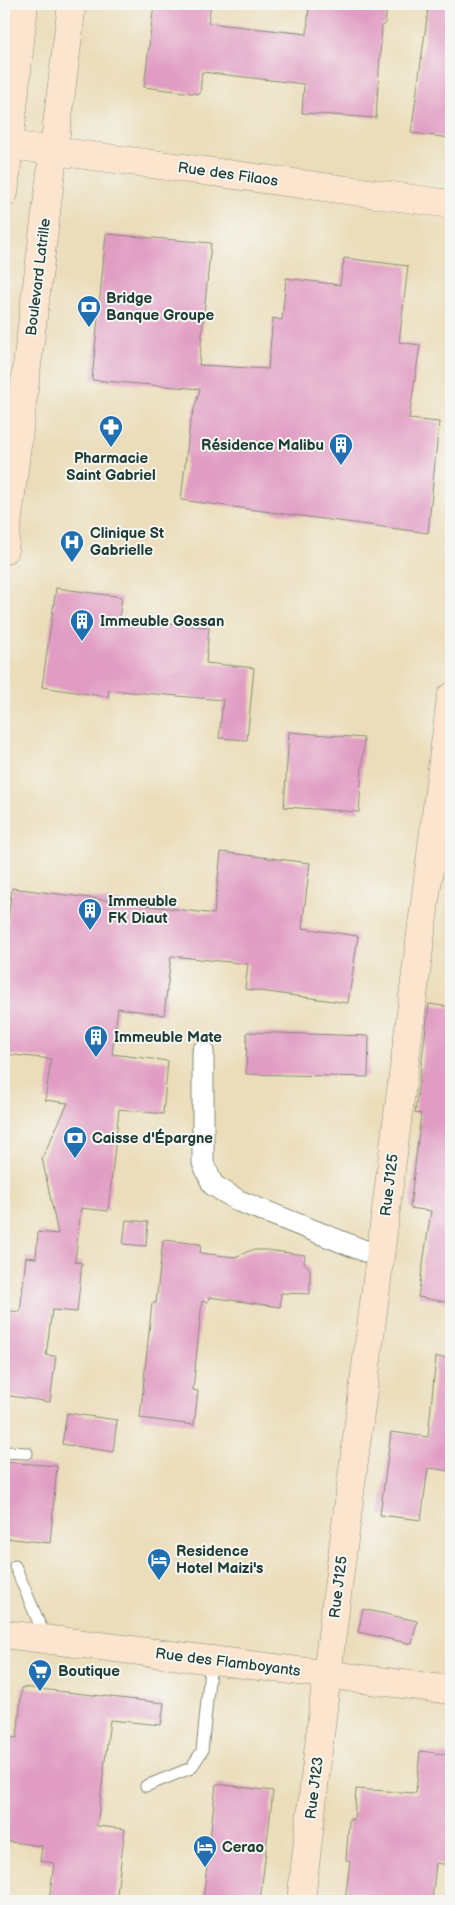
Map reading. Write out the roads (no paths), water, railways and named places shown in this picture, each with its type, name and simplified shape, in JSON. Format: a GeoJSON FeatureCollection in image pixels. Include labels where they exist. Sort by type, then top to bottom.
{"type":"FeatureCollection","features":[{"type":"Feature","properties":{"kind":"street"},"geometry":{"type":"LineString","coordinates":[[4,193],[7,145],[24,4]]}},
{"type":"Feature","properties":{"kind":"street","name":"Boulevard Latrille"},"geometry":{"type":"LineString","coordinates":[[4,550],[72,4]]}},
{"type":"Feature","properties":{"kind":"street","name":"Rue des Filaos"},"geometry":{"type":"LineString","coordinates":[[7,145],[451,204]]}},
{"type":"Feature","properties":{"kind":"street","name":"Rue J125"},"geometry":{"type":"LineString","coordinates":[[327,1674],[451,697]]}},
{"type":"Feature","properties":{"kind":"street"},"geometry":{"type":"LineString","coordinates":[[203,1051],[203,1163],[213,1185],[239,1201],[380,1258]]}},
{"type":"Feature","properties":{"kind":"street","name":"Rue des Flamboyants"},"geometry":{"type":"LineString","coordinates":[[4,1634],[451,1690]]}},
{"type":"Feature","properties":{"kind":"street","name":"Rue J123"},"geometry":{"type":"LineString","coordinates":[[300,1901],[327,1674]]}},
{"type":"Feature","properties":{"kind":"lane"},"geometry":{"type":"LineString","coordinates":[[4,1452],[27,1453]]}},
{"type":"Feature","properties":{"kind":"lane"},"geometry":{"type":"LineString","coordinates":[[15,1566],[45,1639]]}},
{"type":"Feature","properties":{"kind":"lane"},"geometry":{"type":"LineString","coordinates":[[146,1786],[191,1768],[202,1751],[211,1660]]}},
{"type":"Feature","properties":{"kind":"place","name":"Bridge Banque Groupe"},"geometry":{"type":"Point","coordinates":[89,328]}},
{"type":"Feature","properties":{"kind":"place","name":"Pharmacie Saint Gabriel"},"geometry":{"type":"Point","coordinates":[111,448]}},
{"type":"Feature","properties":{"kind":"place","name":"Résidence Malibu"},"geometry":{"type":"Point","coordinates":[341,466]}},
{"type":"Feature","properties":{"kind":"place","name":"Clinique St Gabrielle"},"geometry":{"type":"Point","coordinates":[72,563]}},
{"type":"Feature","properties":{"kind":"place","name":"Immeuble Gossan"},"geometry":{"type":"Point","coordinates":[82,642]}},
{"type":"Feature","properties":{"kind":"place","name":"Immeuble FK Diaut"},"geometry":{"type":"Point","coordinates":[90,931]}},
{"type":"Feature","properties":{"kind":"place","name":"Immeuble Mate"},"geometry":{"type":"Point","coordinates":[96,1058]}},
{"type":"Feature","properties":{"kind":"place","name":"Caisse d'Épargne"},"geometry":{"type":"Point","coordinates":[75,1159]}},
{"type":"Feature","properties":{"kind":"place","name":"Residence Hotel Maizi's"},"geometry":{"type":"Point","coordinates":[159,1581]}},
{"type":"Feature","properties":{"kind":"place","name":"Boutique"},"geometry":{"type":"Point","coordinates":[40,1692]}},
{"type":"Feature","properties":{"kind":"place","name":"Cerao"},"geometry":{"type":"Point","coordinates":[205,1868]}}]}
